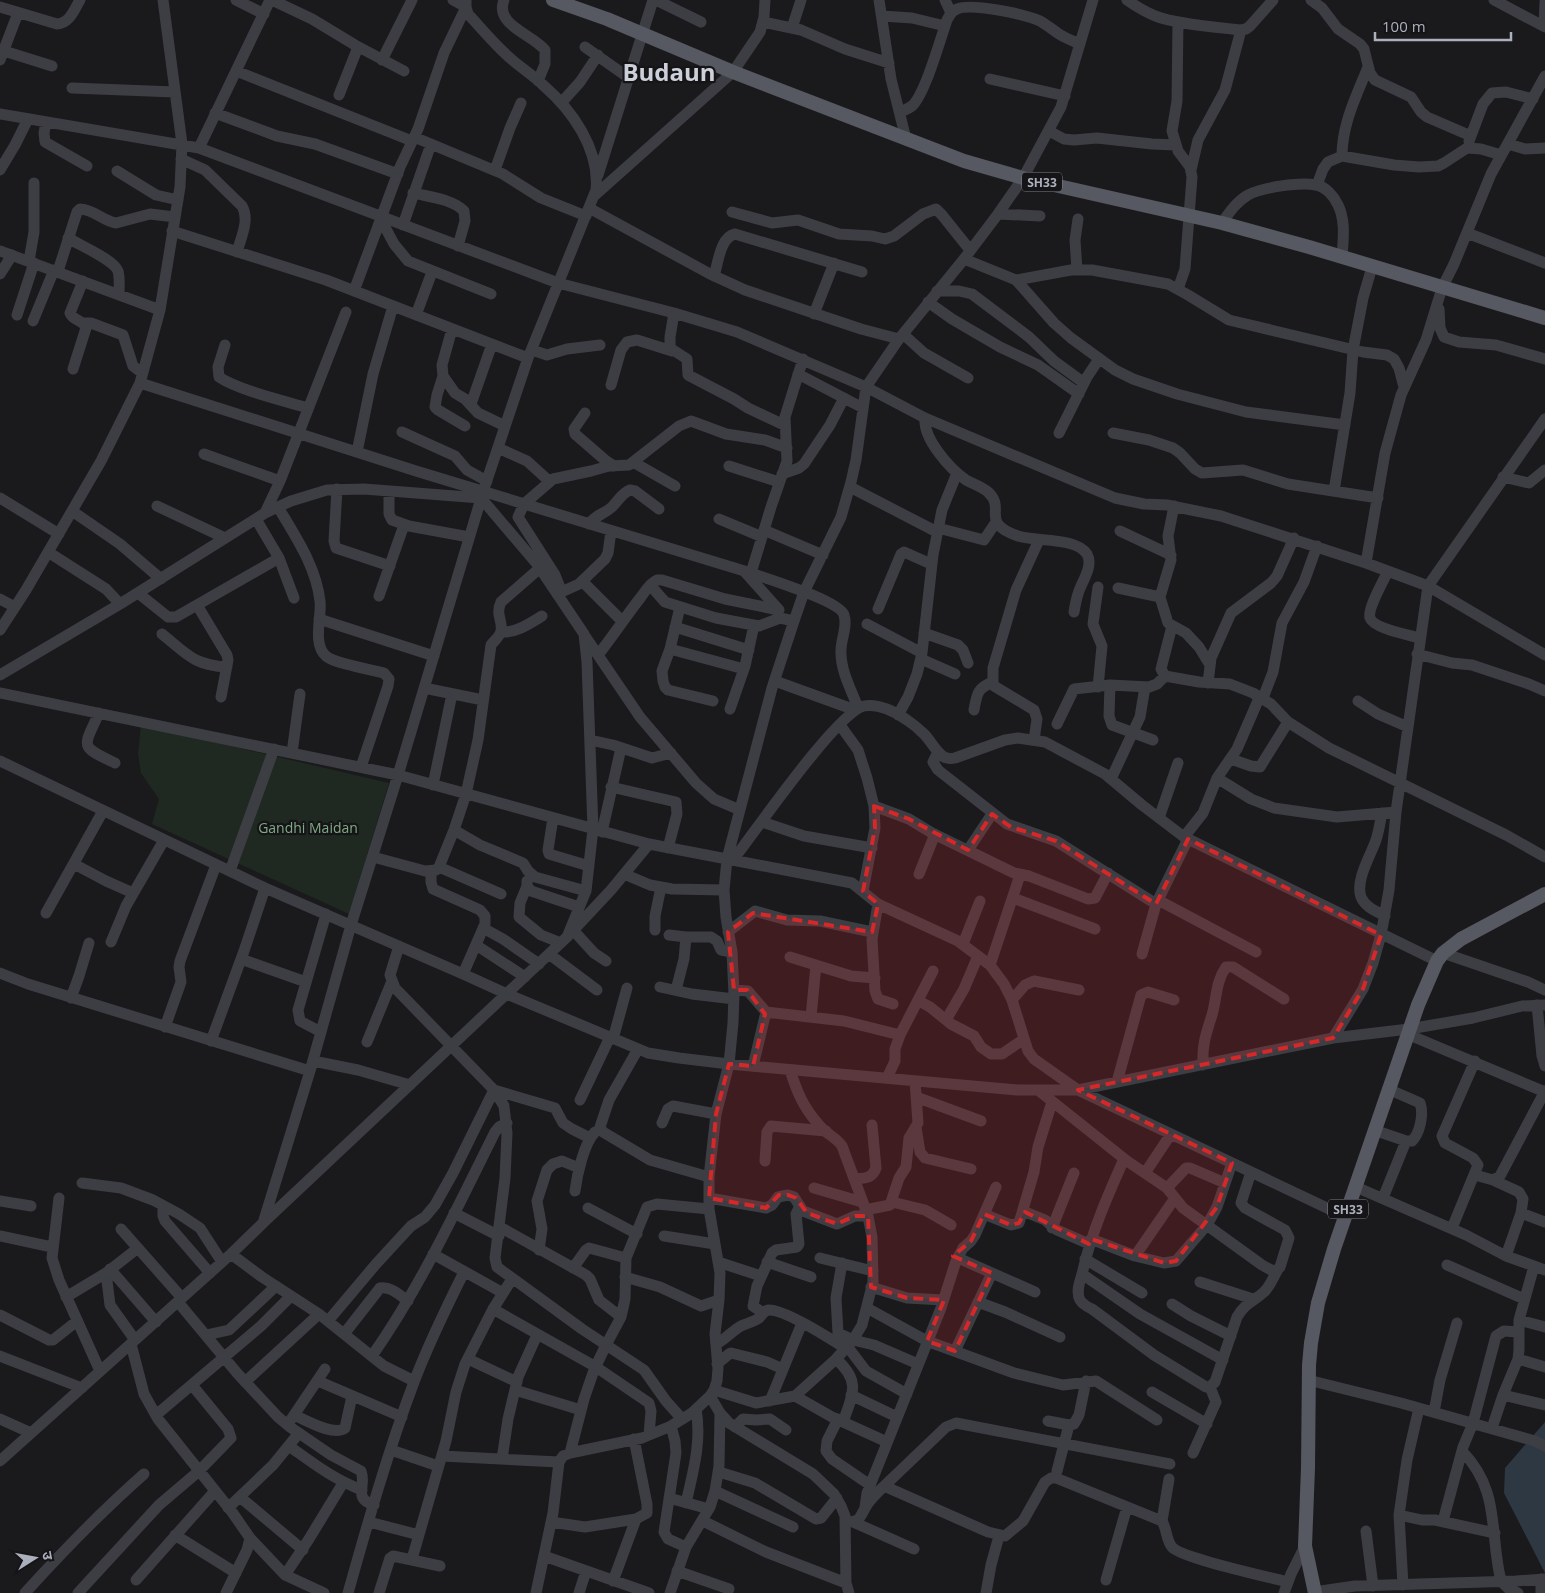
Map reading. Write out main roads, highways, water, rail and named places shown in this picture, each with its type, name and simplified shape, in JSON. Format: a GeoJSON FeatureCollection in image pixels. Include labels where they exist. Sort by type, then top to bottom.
{"type":"FeatureCollection","features":[{"type":"Feature","properties":{"kind":"main road","name":"SH33"},"geometry":{"type":"LineString","coordinates":[[553,0],[733,72],[964,160],[1023,178],[1222,224],[1545,318]]}},
{"type":"Feature","properties":{"kind":"main road","name":"SH33"},"geometry":{"type":"LineString","coordinates":[[1315,1592],[1305,1546],[1308,1468],[1308,1380],[1311,1343],[1318,1303],[1374,1130],[1421,996],[1440,957],[1461,939],[1479,928],[1545,894]]}},
{"type":"Feature","properties":{"kind":"water"},"geometry":{"type":"Polygon","coordinates":[[[1545,1422],[1545,1573],[1504,1493],[1505,1468],[1545,1422]]]}},
{"type":"Feature","properties":{"kind":"district","name":"Budaun"},"geometry":{"type":"Point","coordinates":[669,71]}},
{"type":"Feature","properties":{"kind":"park label","name":"Gandhi Maidan"},"geometry":{"type":"Point","coordinates":[308,827]}}]}
